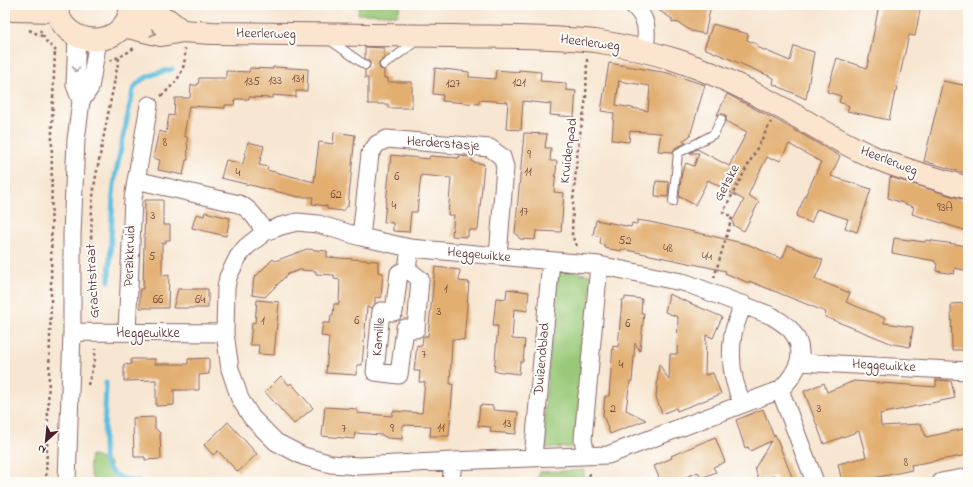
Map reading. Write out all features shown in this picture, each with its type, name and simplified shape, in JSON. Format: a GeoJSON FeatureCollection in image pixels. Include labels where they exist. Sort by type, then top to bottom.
{"type":"FeatureCollection","features":[{"type":"Feature","properties":{"kind":"main road"},"geometry":{"type":"LineString","coordinates":[[5,7],[14,10],[56,8],[62,24],[66,29],[88,38],[112,35],[129,13]]}},
{"type":"Feature","properties":{"kind":"main road","name":"Heerlerweg"},"geometry":{"type":"LineString","coordinates":[[129,13],[161,35],[183,40],[212,33],[546,38],[587,41],[645,51],[689,65],[780,107],[870,156],[918,173],[968,188]]}},
{"type":"Feature","properties":{"kind":"street"},"geometry":{"type":"LineString","coordinates":[[633,5],[640,12],[646,25],[645,51]]}},
{"type":"Feature","properties":{"kind":"street","name":"Grachtstraat"},"geometry":{"type":"LineString","coordinates":[[67,482],[72,332],[72,234],[76,140],[81,100],[75,85],[88,38]]}},
{"type":"Feature","properties":{"kind":"street","name":"Perzikkruid"},"geometry":{"type":"LineString","coordinates":[[127,332],[132,199],[150,105]]}},
{"type":"Feature","properties":{"kind":"street","name":"Herderstasje"},"geometry":{"type":"LineString","coordinates":[[361,237],[370,154],[377,144],[388,140],[490,148],[502,157],[505,167],[498,256]]}},
{"type":"Feature","properties":{"kind":"street"},"geometry":{"type":"LineString","coordinates":[[136,180],[239,204],[248,208],[264,232]]}},
{"type":"Feature","properties":{"kind":"street","name":"Heggewikke"},"geometry":{"type":"LineString","coordinates":[[297,222],[307,222],[361,237],[410,248],[577,262],[686,282],[772,316],[790,329],[797,341],[800,351],[797,370],[780,390],[608,455],[359,466],[331,464],[303,456],[276,442],[252,418],[240,399],[230,369],[225,333],[226,288],[232,266],[238,257],[246,247],[264,232],[297,222]]}},
{"type":"Feature","properties":{"kind":"street","name":"Kamille"},"geometry":{"type":"LineString","coordinates":[[407,269],[410,248]]}},
{"type":"Feature","properties":{"kind":"street","name":"Duizendblad"},"geometry":{"type":"LineString","coordinates":[[533,458],[551,261]]}},
{"type":"Feature","properties":{"kind":"street"},"geometry":{"type":"LineString","coordinates":[[586,456],[583,439],[599,265]]}},
{"type":"Feature","properties":{"kind":"street","name":"Kamille"},"geometry":{"type":"LineString","coordinates":[[407,269],[420,279],[416,329],[405,328],[399,375],[376,372],[381,311],[394,312],[399,273],[407,269]]}},
{"type":"Feature","properties":{"kind":"street"},"geometry":{"type":"LineString","coordinates":[[743,304],[733,333],[731,362],[736,391],[743,404]]}},
{"type":"Feature","properties":{"kind":"street","name":"Heggewikke"},"geometry":{"type":"LineString","coordinates":[[72,332],[225,333]]}},
{"type":"Feature","properties":{"kind":"street","name":"Heggewikke"},"geometry":{"type":"LineString","coordinates":[[799,362],[968,371]]}},
{"type":"Feature","properties":{"kind":"street"},"geometry":{"type":"LineString","coordinates":[[780,390],[815,482]]}},
{"type":"Feature","properties":{"kind":"street"},"geometry":{"type":"LineString","coordinates":[[451,482],[453,461]]}},
{"type":"Feature","properties":{"kind":"street"},"geometry":{"type":"LineString","coordinates":[[941,482],[968,477]]}},
{"type":"Feature","properties":{"kind":"lane"},"geometry":{"type":"LineString","coordinates":[[321,35],[365,65]]}},
{"type":"Feature","properties":{"kind":"lane"},"geometry":{"type":"LineString","coordinates":[[384,66],[423,36]]}},
{"type":"Feature","properties":{"kind":"lane"},"geometry":{"type":"LineString","coordinates":[[673,202],[678,153],[714,134],[721,119]]}},
{"type":"Feature","properties":{"kind":"path"},"geometry":{"type":"LineString","coordinates":[[26,29],[43,36]]}},
{"type":"Feature","properties":{"kind":"path"},"geometry":{"type":"LineString","coordinates":[[150,105],[174,84],[179,77],[185,60],[183,40]]}},
{"type":"Feature","properties":{"kind":"path","name":"Kruidenpad"},"geometry":{"type":"LineString","coordinates":[[577,262],[578,247],[572,236],[573,202],[578,147],[586,98],[587,41]]}},
{"type":"Feature","properties":{"kind":"path"},"geometry":{"type":"LineString","coordinates":[[46,482],[52,123],[55,50]]}},
{"type":"Feature","properties":{"kind":"path","name":"Grachtstraat"},"geometry":{"type":"LineString","coordinates":[[87,388],[95,359],[95,305],[90,280],[92,205],[119,58]]}},
{"type":"Feature","properties":{"kind":"path","name":"Getske"},"geometry":{"type":"LineString","coordinates":[[709,292],[732,217],[723,212],[780,107]]}},
{"type":"Feature","properties":{"kind":"green space"},"geometry":{"type":"Polygon","coordinates":[[[359,5],[400,5],[398,15],[358,14],[359,5]]]}},
{"type":"Feature","properties":{"kind":"green space"},"geometry":{"type":"Polygon","coordinates":[[[558,271],[592,275],[576,447],[541,448],[558,271]]]}},
{"type":"Feature","properties":{"kind":"green space"},"geometry":{"type":"Polygon","coordinates":[[[91,455],[109,462],[113,473],[130,482],[95,482],[91,476],[91,455]]]}},
{"type":"Feature","properties":{"kind":"green space"},"geometry":{"type":"Polygon","coordinates":[[[584,470],[584,482],[538,482],[539,472],[584,470]]]}},
{"type":"Feature","properties":{"kind":"building"},"geometry":{"type":"Polygon","coordinates":[[[651,5],[711,5],[705,34],[691,31],[679,23],[672,22],[672,19],[651,5]]]}},
{"type":"Feature","properties":{"kind":"building"},"geometry":{"type":"Polygon","coordinates":[[[879,5],[921,5],[915,36],[909,35],[889,120],[847,111],[849,106],[839,102],[841,96],[827,92],[837,58],[867,68],[879,5]]]}},
{"type":"Feature","properties":{"kind":"building"},"geometry":{"type":"Polygon","coordinates":[[[713,24],[748,34],[747,40],[758,45],[757,47],[790,61],[794,46],[814,52],[806,99],[773,84],[774,78],[704,48],[713,24]]]}},
{"type":"Feature","properties":{"kind":"building"},"geometry":{"type":"Polygon","coordinates":[[[365,47],[384,48],[384,58],[379,62],[379,66],[380,69],[384,70],[384,78],[388,78],[388,82],[412,82],[412,108],[388,108],[388,104],[368,104],[368,78],[365,78],[365,70],[369,68],[370,62],[365,58],[365,47]]]}},
{"type":"Feature","properties":{"kind":"building"},"geometry":{"type":"Polygon","coordinates":[[[609,63],[668,73],[705,85],[690,136],[682,141],[686,143],[675,148],[673,152],[658,151],[661,133],[630,131],[629,142],[612,140],[614,113],[601,111],[609,63]],[[619,81],[616,105],[648,111],[650,86],[619,81]]]}},
{"type":"Feature","properties":{"kind":"building"},"geometry":{"type":"Polygon","coordinates":[[[273,67],[308,69],[307,91],[296,91],[296,97],[273,95],[273,98],[249,97],[249,99],[235,99],[234,105],[225,105],[225,108],[189,106],[184,136],[187,137],[188,160],[186,160],[183,175],[158,170],[160,160],[153,158],[159,131],[166,133],[169,115],[174,116],[175,98],[190,98],[191,85],[198,85],[199,78],[226,78],[226,71],[249,72],[250,68],[273,69],[273,67]]]}},
{"type":"Feature","properties":{"kind":"building"},"geometry":{"type":"Polygon","coordinates":[[[435,68],[469,72],[469,77],[495,79],[496,70],[541,72],[540,81],[566,83],[566,90],[576,91],[574,117],[550,115],[551,104],[523,101],[521,130],[506,129],[508,102],[479,100],[479,104],[442,101],[443,95],[433,94],[435,68]]]}},
{"type":"Feature","properties":{"kind":"building"},"geometry":{"type":"Polygon","coordinates":[[[943,81],[968,86],[968,174],[924,161],[943,81]]]}},
{"type":"Feature","properties":{"kind":"building"},"geometry":{"type":"Polygon","coordinates":[[[727,94],[840,156],[831,176],[871,189],[857,232],[845,228],[848,219],[817,209],[811,223],[796,216],[821,162],[789,144],[780,161],[767,157],[748,195],[759,202],[744,231],[733,225],[733,220],[744,200],[708,180],[695,205],[679,197],[682,172],[686,163],[694,166],[699,153],[690,153],[697,149],[729,166],[747,132],[726,121],[726,116],[724,114],[717,115],[727,94]]]}},
{"type":"Feature","properties":{"kind":"building"},"geometry":{"type":"Polygon","coordinates":[[[334,132],[355,135],[348,206],[342,211],[327,209],[327,206],[312,204],[313,197],[299,197],[221,178],[226,160],[243,164],[248,142],[264,146],[259,165],[268,167],[267,170],[314,182],[319,142],[333,144],[334,132]]]}},
{"type":"Feature","properties":{"kind":"building"},"geometry":{"type":"Polygon","coordinates":[[[524,133],[547,134],[545,148],[551,148],[550,161],[557,161],[554,192],[564,193],[561,232],[536,231],[535,240],[520,239],[515,233],[524,133]]]}},
{"type":"Feature","properties":{"kind":"building"},"geometry":{"type":"Polygon","coordinates":[[[391,155],[429,159],[430,156],[459,158],[459,156],[472,157],[472,162],[484,164],[478,230],[468,230],[468,237],[452,236],[454,215],[448,215],[451,178],[421,175],[417,212],[411,212],[409,232],[393,231],[393,223],[384,222],[391,155]]]}},
{"type":"Feature","properties":{"kind":"building"},"geometry":{"type":"Polygon","coordinates":[[[890,177],[968,201],[968,231],[912,214],[914,207],[888,198],[890,177]]]}},
{"type":"Feature","properties":{"kind":"building"},"geometry":{"type":"Polygon","coordinates":[[[656,181],[669,182],[668,197],[655,196],[656,181]]]}},
{"type":"Feature","properties":{"kind":"building"},"geometry":{"type":"Polygon","coordinates":[[[145,200],[163,200],[163,225],[170,225],[170,240],[166,240],[166,243],[162,243],[162,276],[169,275],[168,308],[140,308],[140,289],[143,289],[145,200]]]}},
{"type":"Feature","properties":{"kind":"building"},"geometry":{"type":"Polygon","coordinates":[[[205,212],[230,218],[226,236],[192,228],[196,214],[204,216],[205,212]]]}},
{"type":"Feature","properties":{"kind":"building"},"geometry":{"type":"Polygon","coordinates":[[[596,220],[631,227],[632,223],[637,224],[637,220],[650,222],[747,244],[782,259],[788,245],[823,260],[815,279],[850,293],[846,302],[885,318],[884,323],[913,327],[910,347],[893,344],[825,317],[826,312],[749,281],[749,283],[725,273],[726,271],[622,249],[621,251],[605,248],[605,245],[600,244],[601,237],[593,235],[596,220]]]}},
{"type":"Feature","properties":{"kind":"building"},"geometry":{"type":"Polygon","coordinates":[[[894,238],[925,242],[926,240],[968,246],[968,271],[955,268],[954,274],[936,271],[937,264],[935,261],[892,253],[894,238]]]}},
{"type":"Feature","properties":{"kind":"building"},"geometry":{"type":"Polygon","coordinates":[[[307,249],[327,251],[327,257],[378,261],[378,272],[383,273],[381,298],[375,297],[375,304],[372,308],[367,307],[362,365],[357,365],[356,375],[326,373],[329,337],[321,336],[323,323],[330,323],[331,315],[333,315],[334,304],[339,304],[340,280],[334,279],[334,275],[316,274],[316,271],[300,270],[288,274],[265,297],[252,295],[254,278],[273,259],[275,261],[307,249]]]}},
{"type":"Feature","properties":{"kind":"building"},"geometry":{"type":"Polygon","coordinates":[[[435,267],[460,270],[459,281],[469,282],[464,340],[452,339],[450,384],[453,384],[449,436],[430,436],[431,426],[403,425],[402,439],[387,438],[382,435],[355,433],[354,439],[322,436],[325,407],[357,409],[357,413],[392,416],[393,411],[422,413],[425,382],[419,382],[420,371],[414,371],[417,345],[422,346],[423,336],[428,336],[435,267]]]}},
{"type":"Feature","properties":{"kind":"building"},"geometry":{"type":"Polygon","coordinates":[[[178,289],[208,289],[208,308],[173,308],[178,289]]]}},
{"type":"Feature","properties":{"kind":"building"},"geometry":{"type":"Polygon","coordinates":[[[507,289],[529,292],[527,311],[514,309],[512,339],[525,340],[523,362],[520,362],[519,374],[494,371],[498,326],[493,326],[496,298],[506,299],[507,289]]]}},
{"type":"Feature","properties":{"kind":"building"},"geometry":{"type":"Polygon","coordinates":[[[669,294],[722,317],[713,338],[706,335],[705,375],[713,373],[721,394],[677,411],[676,408],[662,414],[656,397],[659,364],[669,380],[670,354],[677,354],[678,317],[665,312],[669,294]]]}},
{"type":"Feature","properties":{"kind":"building"},"geometry":{"type":"Polygon","coordinates":[[[625,297],[642,299],[641,313],[644,313],[640,351],[635,343],[632,382],[630,381],[626,410],[646,420],[610,434],[603,415],[605,396],[609,396],[613,346],[618,347],[622,300],[625,300],[625,297]]]}},
{"type":"Feature","properties":{"kind":"building"},"geometry":{"type":"Polygon","coordinates":[[[257,300],[279,302],[274,355],[258,354],[259,345],[250,345],[252,322],[255,323],[257,300]]]}},
{"type":"Feature","properties":{"kind":"building"},"geometry":{"type":"Polygon","coordinates":[[[968,303],[968,350],[952,350],[951,304],[968,303]]]}},
{"type":"Feature","properties":{"kind":"building"},"geometry":{"type":"Polygon","coordinates":[[[209,358],[209,374],[199,375],[199,390],[174,390],[174,405],[156,406],[156,380],[124,381],[124,364],[131,365],[131,359],[155,359],[155,364],[188,364],[188,359],[209,358]]]}},
{"type":"Feature","properties":{"kind":"building"},"geometry":{"type":"Polygon","coordinates":[[[281,376],[289,385],[291,383],[313,408],[294,424],[265,392],[281,376]]]}},
{"type":"Feature","properties":{"kind":"building"},"geometry":{"type":"Polygon","coordinates":[[[936,380],[951,381],[955,398],[880,414],[881,426],[921,424],[926,437],[968,428],[968,455],[911,465],[912,470],[868,479],[869,482],[842,482],[838,464],[866,457],[859,431],[824,444],[804,391],[824,383],[827,392],[854,381],[936,387],[936,380]]]}},
{"type":"Feature","properties":{"kind":"building"},"geometry":{"type":"Polygon","coordinates":[[[480,405],[493,406],[493,410],[518,412],[516,434],[490,432],[491,427],[478,426],[480,405]]]}},
{"type":"Feature","properties":{"kind":"building"},"geometry":{"type":"Polygon","coordinates":[[[763,409],[774,437],[775,434],[794,482],[777,482],[775,475],[759,481],[755,468],[771,441],[750,451],[748,447],[745,448],[736,420],[763,409]]]}},
{"type":"Feature","properties":{"kind":"building"},"geometry":{"type":"Polygon","coordinates":[[[155,417],[155,428],[160,433],[161,459],[145,460],[145,457],[134,457],[133,418],[155,417]]]}},
{"type":"Feature","properties":{"kind":"building"},"geometry":{"type":"Polygon","coordinates":[[[228,422],[257,454],[238,472],[218,451],[213,455],[204,445],[228,422]]]}},
{"type":"Feature","properties":{"kind":"building"},"geometry":{"type":"Polygon","coordinates":[[[715,437],[725,462],[713,467],[716,472],[701,478],[698,472],[674,482],[661,482],[654,466],[672,458],[671,456],[715,437]]]}},
{"type":"Feature","properties":{"kind":"waterway"},"geometry":{"type":"LineString","coordinates":[[109,281],[115,177],[133,90],[136,85],[145,78],[172,69]]}},
{"type":"Feature","properties":{"kind":"waterway"},"geometry":{"type":"LineString","coordinates":[[106,383],[104,438],[105,463],[115,475],[138,482]]}}]}
